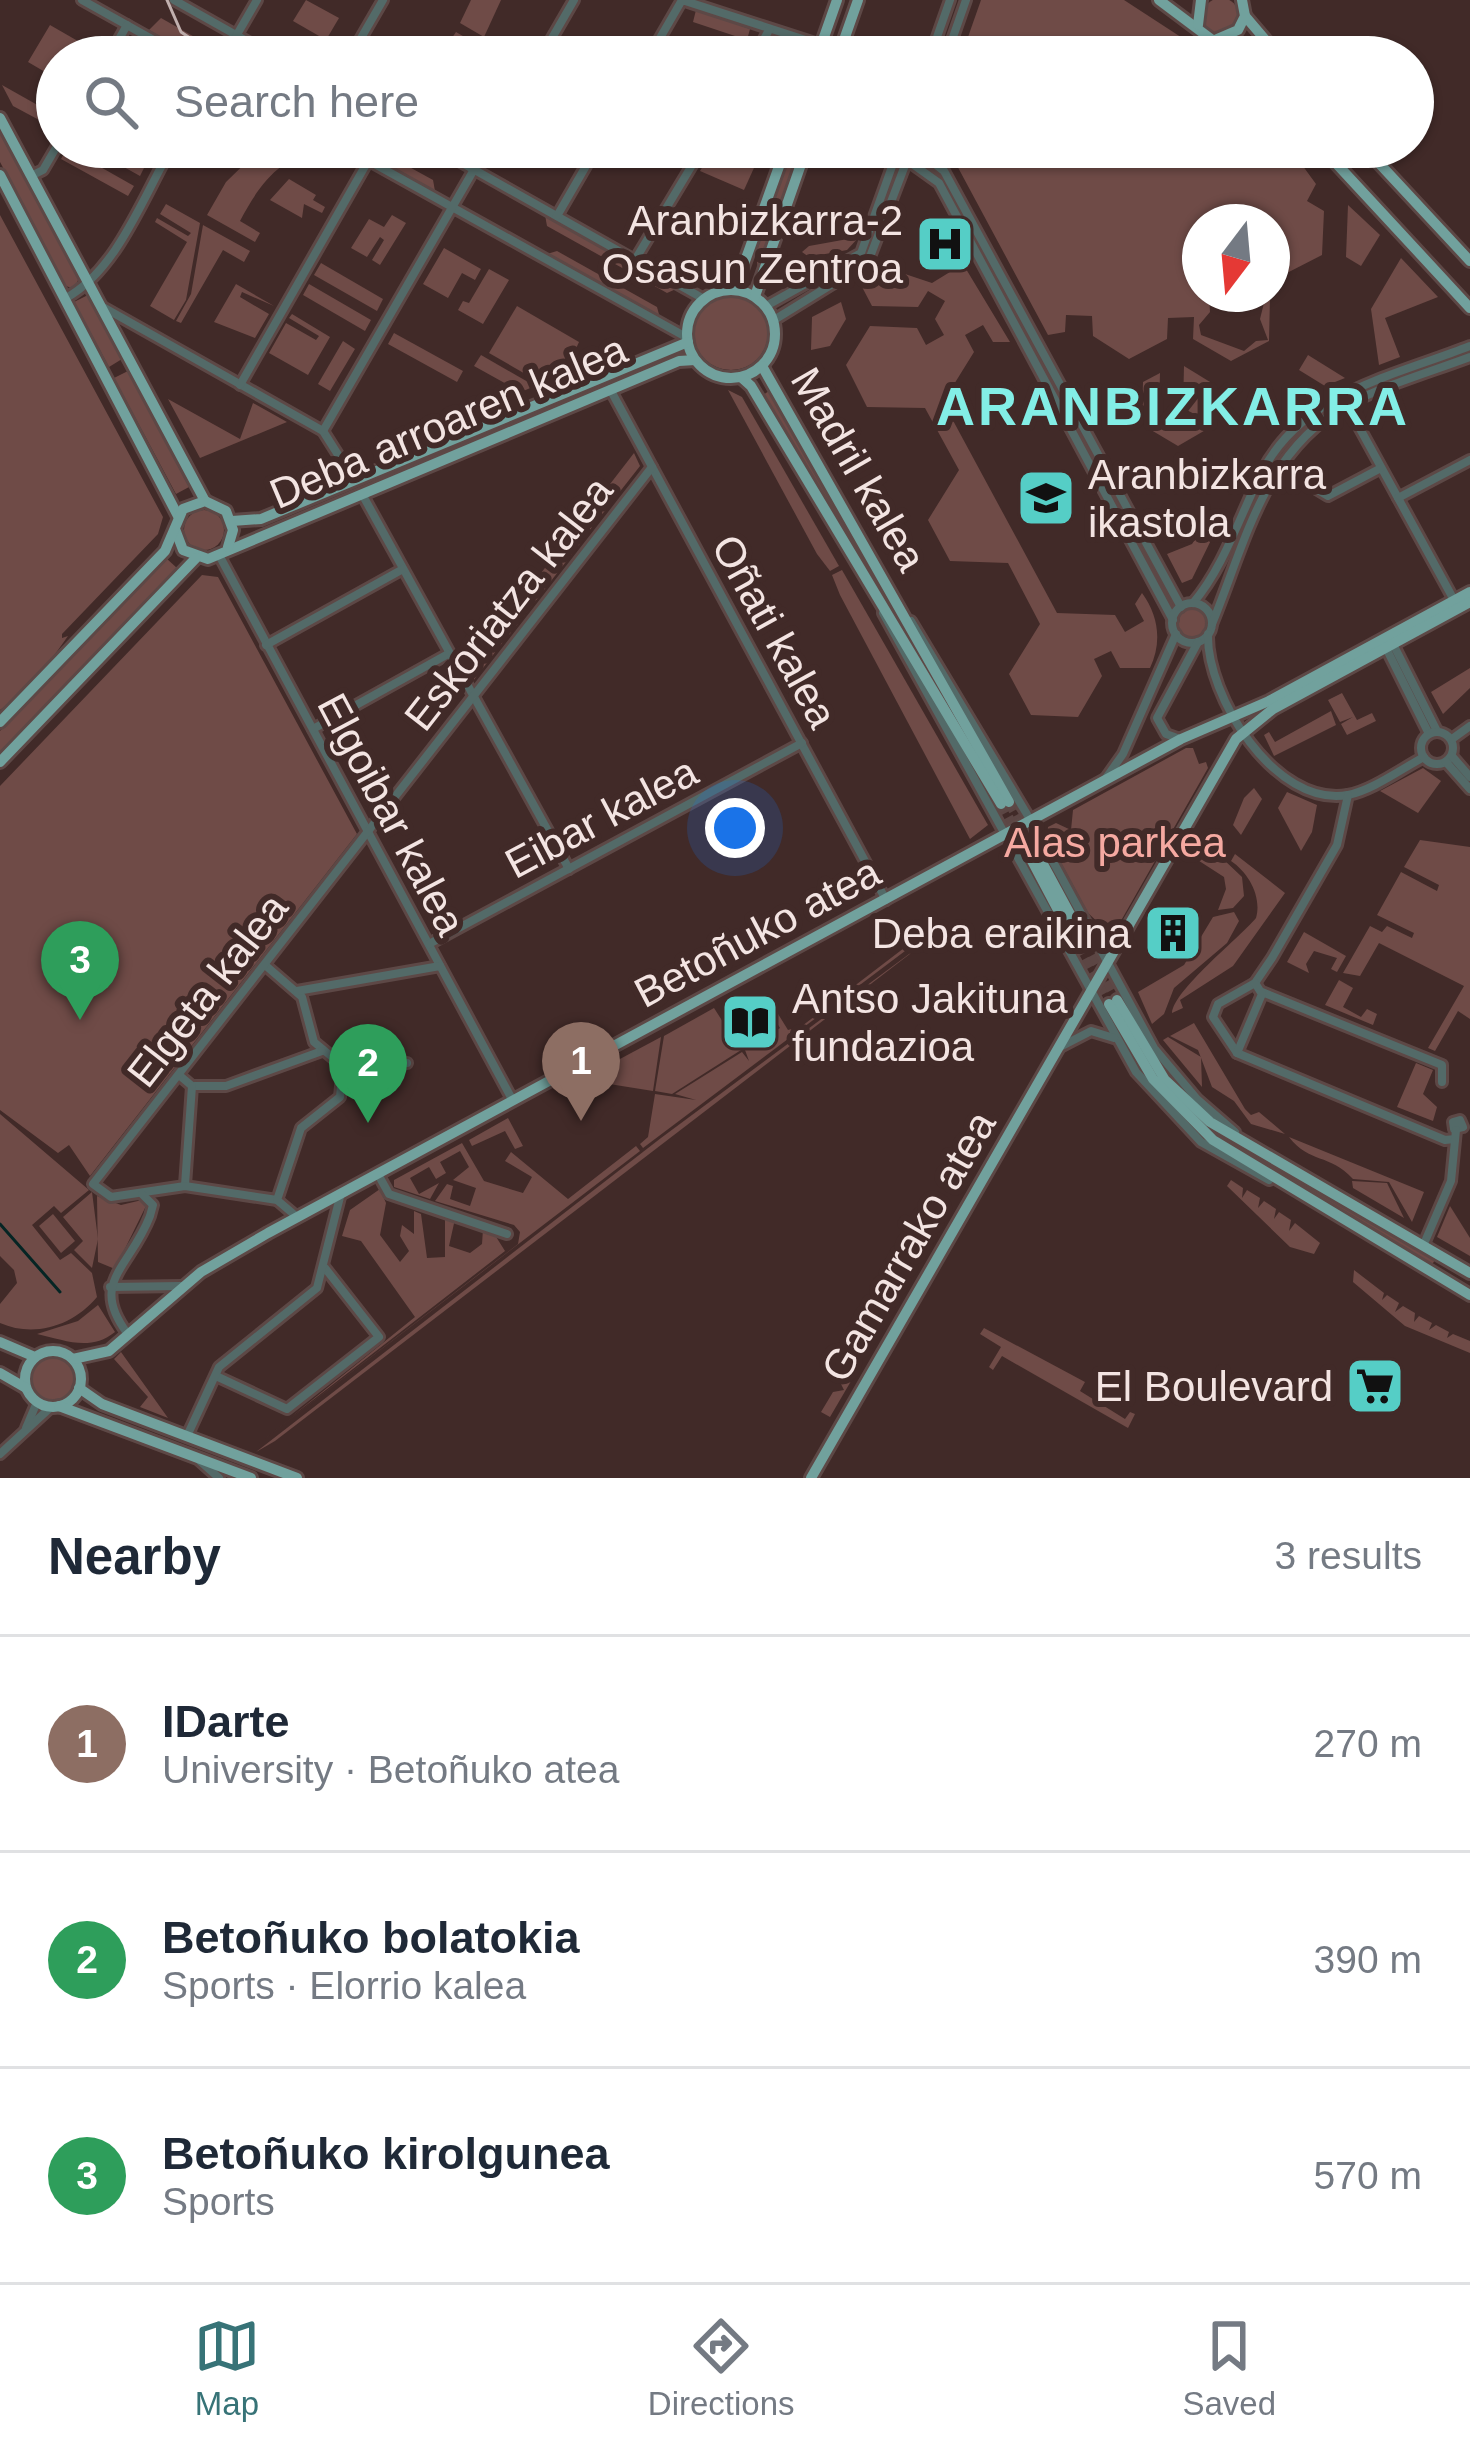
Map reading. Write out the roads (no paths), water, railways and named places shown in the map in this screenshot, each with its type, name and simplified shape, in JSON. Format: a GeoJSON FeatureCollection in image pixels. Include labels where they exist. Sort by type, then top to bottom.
{"type":"FeatureCollection","features":[{"type":"Feature","properties":{"kind":"main road"},"geometry":{"type":"LineString","coordinates":[[824,36],[837,0]]}},
{"type":"Feature","properties":{"kind":"main road"},"geometry":{"type":"LineString","coordinates":[[845,36],[858,0]]}},
{"type":"Feature","properties":{"kind":"main road"},"geometry":{"type":"LineString","coordinates":[[1159,0],[1213,36]]}},
{"type":"Feature","properties":{"kind":"main road"},"geometry":{"type":"LineString","coordinates":[[1198,25],[1201,0]]}},
{"type":"Feature","properties":{"kind":"main road"},"geometry":{"type":"LineString","coordinates":[[1233,36],[1244,5]]}},
{"type":"Feature","properties":{"kind":"main road"},"geometry":{"type":"LineString","coordinates":[[1244,5],[1265,36]]}},
{"type":"Feature","properties":{"kind":"main road"},"geometry":{"type":"LineString","coordinates":[[0,118],[206,501],[226,511],[232,521],[223,551],[196,558],[0,762]]}},
{"type":"Feature","properties":{"kind":"main road"},"geometry":{"type":"LineString","coordinates":[[735,289],[778,168]]}},
{"type":"Feature","properties":{"kind":"main road"},"geometry":{"type":"LineString","coordinates":[[755,296],[800,168]]}},
{"type":"Feature","properties":{"kind":"main road"},"geometry":{"type":"LineString","coordinates":[[1340,168],[1470,308]]}},
{"type":"Feature","properties":{"kind":"main road"},"geometry":{"type":"LineString","coordinates":[[1384,168],[1470,261]]}},
{"type":"Feature","properties":{"kind":"main road"},"geometry":{"type":"LineString","coordinates":[[0,175],[177,522],[183,550],[196,558]]}},
{"type":"Feature","properties":{"kind":"main road"},"geometry":{"type":"LineString","coordinates":[[735,289],[755,296],[774,320],[775,345],[762,366],[741,377],[719,376],[695,360],[687,339],[691,315],[704,298],[735,289]]}},
{"type":"Feature","properties":{"kind":"main road","name":"Deba arroaren kalea"},"geometry":{"type":"LineString","coordinates":[[232,521],[252,522],[687,339]]}},
{"type":"Feature","properties":{"kind":"main road","name":"Deba arroaren kalea"},"geometry":{"type":"LineString","coordinates":[[223,551],[679,361],[695,360]]}},
{"type":"Feature","properties":{"kind":"main road","name":"Madril kalea"},"geometry":{"type":"LineString","coordinates":[[741,377],[1005,803],[762,366]]}},
{"type":"Feature","properties":{"kind":"main road"},"geometry":{"type":"LineString","coordinates":[[0,722],[165,550],[190,505],[206,501]]}},
{"type":"Feature","properties":{"kind":"main road","name":"Betoñuko atea"},"geometry":{"type":"LineString","coordinates":[[73,1359],[101,1355],[182,1286],[278,1228],[1181,739],[1233,717],[1470,592]]}},
{"type":"Feature","properties":{"kind":"main road"},"geometry":{"type":"LineString","coordinates":[[1243,731],[1470,602]]}},
{"type":"Feature","properties":{"kind":"main road","name":"Gamarrako atea"},"geometry":{"type":"LineString","coordinates":[[811,1478],[1243,731]]}},
{"type":"Feature","properties":{"kind":"main road"},"geometry":{"type":"LineString","coordinates":[[1034,857],[1081,944]]}},
{"type":"Feature","properties":{"kind":"main road"},"geometry":{"type":"LineString","coordinates":[[1470,1274],[1210,1122],[1176,1091],[1113,1002],[1140,1061],[1178,1109],[1213,1140],[1470,1294]]}},
{"type":"Feature","properties":{"kind":"main road"},"geometry":{"type":"LineString","coordinates":[[0,1342],[35,1357]]}},
{"type":"Feature","properties":{"kind":"main road"},"geometry":{"type":"LineString","coordinates":[[26,1388],[26,1371],[35,1357],[54,1350],[73,1359],[80,1372],[80,1388]]}},
{"type":"Feature","properties":{"kind":"main road"},"geometry":{"type":"LineString","coordinates":[[0,1373],[26,1388],[37,1402],[242,1477]]}},
{"type":"Feature","properties":{"kind":"main road"},"geometry":{"type":"LineString","coordinates":[[55,1406],[80,1388]]}},
{"type":"Feature","properties":{"kind":"main road"},"geometry":{"type":"LineString","coordinates":[[80,1388],[101,1404],[292,1477]]}},
{"type":"Feature","properties":{"kind":"street"},"geometry":{"type":"LineString","coordinates":[[82,0],[147,36]]}},
{"type":"Feature","properties":{"kind":"street"},"geometry":{"type":"LineString","coordinates":[[174,0],[237,36],[257,0]]}},
{"type":"Feature","properties":{"kind":"street"},"geometry":{"type":"LineString","coordinates":[[362,36],[383,0]]}},
{"type":"Feature","properties":{"kind":"street"},"geometry":{"type":"LineString","coordinates":[[553,36],[574,0]]}},
{"type":"Feature","properties":{"kind":"street"},"geometry":{"type":"LineString","coordinates":[[661,36],[682,0],[783,36]]}},
{"type":"Feature","properties":{"kind":"street"},"geometry":{"type":"LineString","coordinates":[[937,36],[950,0]]}},
{"type":"Feature","properties":{"kind":"street"},"geometry":{"type":"LineString","coordinates":[[953,36],[966,0]]}},
{"type":"Feature","properties":{"kind":"street"},"geometry":{"type":"LineString","coordinates":[[121,36],[127,25]]}},
{"type":"Feature","properties":{"kind":"street"},"geometry":{"type":"LineString","coordinates":[[766,36],[769,30]]}},
{"type":"Feature","properties":{"kind":"street"},"geometry":{"type":"LineString","coordinates":[[31,176],[44,168]]}},
{"type":"Feature","properties":{"kind":"street"},"geometry":{"type":"LineString","coordinates":[[66,298],[89,285],[159,168]]}},
{"type":"Feature","properties":{"kind":"street"},"geometry":{"type":"LineString","coordinates":[[240,385],[364,168]]}},
{"type":"Feature","properties":{"kind":"street"},"geometry":{"type":"LineString","coordinates":[[381,168],[687,339]]}},
{"type":"Feature","properties":{"kind":"street"},"geometry":{"type":"LineString","coordinates":[[557,216],[585,168]]}},
{"type":"Feature","properties":{"kind":"street"},"geometry":{"type":"LineString","coordinates":[[635,260],[690,168]]}},
{"type":"Feature","properties":{"kind":"street"},"geometry":{"type":"LineString","coordinates":[[766,306],[861,253],[892,168]]}},
{"type":"Feature","properties":{"kind":"street"},"geometry":{"type":"LineString","coordinates":[[774,320],[868,262],[906,168]]}},
{"type":"Feature","properties":{"kind":"street"},"geometry":{"type":"LineString","coordinates":[[924,168],[938,183],[1172,620],[1176,634],[1123,754],[1101,784]]}},
{"type":"Feature","properties":{"kind":"street"},"geometry":{"type":"LineString","coordinates":[[940,168],[944,171]]}},
{"type":"Feature","properties":{"kind":"street"},"geometry":{"type":"LineString","coordinates":[[943,168],[1181,607]]}},
{"type":"Feature","properties":{"kind":"street"},"geometry":{"type":"LineString","coordinates":[[322,431],[474,169],[704,298]]}},
{"type":"Feature","properties":{"kind":"street"},"geometry":{"type":"LineString","coordinates":[[902,181],[917,176],[938,183]]}},
{"type":"Feature","properties":{"kind":"street"},"geometry":{"type":"LineString","coordinates":[[100,305],[322,431],[354,480]]}},
{"type":"Feature","properties":{"kind":"street"},"geometry":{"type":"LineString","coordinates":[[1172,620],[1181,607],[1192,603],[1262,470],[1298,426],[1339,396],[1470,346]]}},
{"type":"Feature","properties":{"kind":"street"},"geometry":{"type":"LineString","coordinates":[[1424,757],[1348,795],[1312,790],[1266,765],[1233,717],[1208,663],[1210,629],[1251,520],[1280,467],[1307,435],[1347,405],[1470,357]]}},
{"type":"Feature","properties":{"kind":"street","name":"Oñati kalea"},"geometry":{"type":"LineString","coordinates":[[610,389],[887,902]]}},
{"type":"Feature","properties":{"kind":"street"},"geometry":{"type":"LineString","coordinates":[[1347,405],[1454,600]]}},
{"type":"Feature","properties":{"kind":"street"},"geometry":{"type":"LineString","coordinates":[[1398,498],[1470,460]]}},
{"type":"Feature","properties":{"kind":"street","name":"Eskoriatza kalea"},"geometry":{"type":"LineString","coordinates":[[367,832],[652,467]]}},
{"type":"Feature","properties":{"kind":"street"},"geometry":{"type":"LineString","coordinates":[[1280,467],[1328,496],[1381,468]]}},
{"type":"Feature","properties":{"kind":"street"},"geometry":{"type":"LineString","coordinates":[[361,493],[569,869]]}},
{"type":"Feature","properties":{"kind":"street","name":"Elgoibar kalea"},"geometry":{"type":"LineString","coordinates":[[223,551],[266,645],[513,1100]]}},
{"type":"Feature","properties":{"kind":"street"},"geometry":{"type":"LineString","coordinates":[[266,645],[403,569]]}},
{"type":"Feature","properties":{"kind":"street"},"geometry":{"type":"LineString","coordinates":[[1192,603],[1204,608],[1210,629]]}},
{"type":"Feature","properties":{"kind":"street","name":"Madril kalea"},"geometry":{"type":"LineString","coordinates":[[899,606],[920,632],[1031,821],[1168,1069],[1256,1147]]}},
{"type":"Feature","properties":{"kind":"street","name":"Madril kalea"},"geometry":{"type":"LineString","coordinates":[[883,611],[914,677],[1144,1083],[1191,1133],[1304,1197]]}},
{"type":"Feature","properties":{"kind":"street"},"geometry":{"type":"LineString","coordinates":[[1181,739],[1166,734],[1157,718],[1198,642],[1210,629]]}},
{"type":"Feature","properties":{"kind":"street"},"geometry":{"type":"LineString","coordinates":[[1176,634],[1198,642]]}},
{"type":"Feature","properties":{"kind":"street"},"geometry":{"type":"LineString","coordinates":[[1389,646],[1433,733],[1451,739]]}},
{"type":"Feature","properties":{"kind":"street"},"geometry":{"type":"LineString","coordinates":[[313,729],[448,654]]}},
{"type":"Feature","properties":{"kind":"street"},"geometry":{"type":"LineString","coordinates":[[1470,725],[1451,739],[1449,759],[1470,789]]}},
{"type":"Feature","properties":{"kind":"street"},"geometry":{"type":"LineString","coordinates":[[1433,733],[1421,747],[1424,757],[1434,764],[1449,759]]}},
{"type":"Feature","properties":{"kind":"street","name":"Eibar kalea"},"geometry":{"type":"LineString","coordinates":[[429,944],[802,743]]}},
{"type":"Feature","properties":{"kind":"street"},"geometry":{"type":"LineString","coordinates":[[1449,759],[1470,777]]}},
{"type":"Feature","properties":{"kind":"street"},"geometry":{"type":"LineString","coordinates":[[1348,795],[1337,845],[1255,982],[1213,1012],[1237,1053],[1444,1140],[1461,1130]]}},
{"type":"Feature","properties":{"kind":"street","name":"Elgeta kalea"},"geometry":{"type":"LineString","coordinates":[[141,1194],[111,1197],[93,1184],[367,832]]}},
{"type":"Feature","properties":{"kind":"street"},"geometry":{"type":"LineString","coordinates":[[265,965],[297,991],[308,1008],[314,1042],[343,1066],[407,1063]]}},
{"type":"Feature","properties":{"kind":"street"},"geometry":{"type":"LineString","coordinates":[[297,991],[440,966]]}},
{"type":"Feature","properties":{"kind":"street"},"geometry":{"type":"LineString","coordinates":[[1255,982],[1262,992],[1442,1065],[1442,1082]]}},
{"type":"Feature","properties":{"kind":"street"},"geometry":{"type":"LineString","coordinates":[[1237,1053],[1262,992]]}},
{"type":"Feature","properties":{"kind":"street"},"geometry":{"type":"LineString","coordinates":[[1061,1047],[1091,1031],[1116,1039]]}},
{"type":"Feature","properties":{"kind":"street"},"geometry":{"type":"LineString","coordinates":[[179,1075],[192,1086],[226,1086],[322,1051]]}},
{"type":"Feature","properties":{"kind":"street"},"geometry":{"type":"LineString","coordinates":[[278,1228],[301,1128],[340,1097],[343,1066]]}},
{"type":"Feature","properties":{"kind":"street"},"geometry":{"type":"LineString","coordinates":[[185,1186],[192,1086]]}},
{"type":"Feature","properties":{"kind":"street"},"geometry":{"type":"LineString","coordinates":[[1424,1246],[1451,1181],[1461,1130]]}},
{"type":"Feature","properties":{"kind":"street"},"geometry":{"type":"LineString","coordinates":[[379,1176],[389,1194],[507,1234]]}},
{"type":"Feature","properties":{"kind":"street"},"geometry":{"type":"LineString","coordinates":[[141,1194],[185,1186],[280,1204],[298,1218]]}},
{"type":"Feature","properties":{"kind":"street"},"geometry":{"type":"LineString","coordinates":[[128,1333],[109,1307],[110,1288],[137,1246],[161,1188]]}},
{"type":"Feature","properties":{"kind":"street"},"geometry":{"type":"LineString","coordinates":[[141,1194],[153,1204]]}},
{"type":"Feature","properties":{"kind":"street"},"geometry":{"type":"LineString","coordinates":[[187,1436],[224,1362],[313,1293],[326,1268],[340,1198]]}},
{"type":"Feature","properties":{"kind":"street"},"geometry":{"type":"LineString","coordinates":[[216,1376],[287,1409],[380,1337],[326,1268]]}},
{"type":"Feature","properties":{"kind":"street"},"geometry":{"type":"LineString","coordinates":[[110,1288],[182,1286]]}},
{"type":"Feature","properties":{"kind":"street"},"geometry":{"type":"LineString","coordinates":[[25,1431],[37,1402]]}},
{"type":"Feature","properties":{"kind":"street"},"geometry":{"type":"LineString","coordinates":[[0,1454],[55,1406]]}},
{"type":"Feature","properties":{"kind":"street"},"geometry":{"type":"LineString","coordinates":[[195,1456],[219,1478]]}},
{"type":"Feature","properties":{"kind":"street"},"geometry":{"type":"LineString","coordinates":[[242,1477],[262,1464]]}},
{"type":"Feature","properties":{"kind":"waterway"},"geometry":{"type":"LineString","coordinates":[[0,1224],[60,1292]]}},
{"type":"Feature","properties":{"kind":"tunnel"},"geometry":{"type":"LineString","coordinates":[[1009,802],[1038,855]]}},
{"type":"Feature","properties":{"kind":"tunnel"},"geometry":{"type":"LineString","coordinates":[[1001,804],[1031,859]]}},
{"type":"Feature","properties":{"kind":"tunnel"},"geometry":{"type":"LineString","coordinates":[[1085,942],[1117,1000]]}},
{"type":"Feature","properties":{"kind":"tunnel"},"geometry":{"type":"LineString","coordinates":[[1077,946],[1109,1004]]}},
{"type":"Feature","properties":{"kind":"tram line"},"geometry":{"type":"LineString","coordinates":[[167,0],[187,36]]}},
{"type":"Feature","properties":{"kind":"place","name":"Aranbizkarra-2 Osasun Zentroa"},"geometry":{"type":"Point","coordinates":[945,244]}},
{"type":"Feature","properties":{"kind":"place","name":"Aranbizkarra ikastola"},"geometry":{"type":"Point","coordinates":[1046,498]}},
{"type":"Feature","properties":{"kind":"place","name":"Deba eraikina"},"geometry":{"type":"Point","coordinates":[1173,933]}},
{"type":"Feature","properties":{"kind":"place","name":"Betoñuko kirolgunea"},"geometry":{"type":"Point","coordinates":[80,1020]}},
{"type":"Feature","properties":{"kind":"place","name":"Antso Jakituna fundazioa"},"geometry":{"type":"Point","coordinates":[750,1022]}},
{"type":"Feature","properties":{"kind":"place","name":"IDarte"},"geometry":{"type":"Point","coordinates":[581,1121]}},
{"type":"Feature","properties":{"kind":"place","name":"Betoñuko bolatokia"},"geometry":{"type":"Point","coordinates":[368,1123]}},
{"type":"Feature","properties":{"kind":"place","name":"El Boulevard"},"geometry":{"type":"Point","coordinates":[1375,1386]}},
{"type":"Feature","properties":{"kind":"district","name":"ARANBIZKARRA"},"geometry":{"type":"Point","coordinates":[1173,406]}},
{"type":"Feature","properties":{"kind":"park label","name":"Alas parkea"},"geometry":{"type":"Point","coordinates":[1115,842]}}]}
